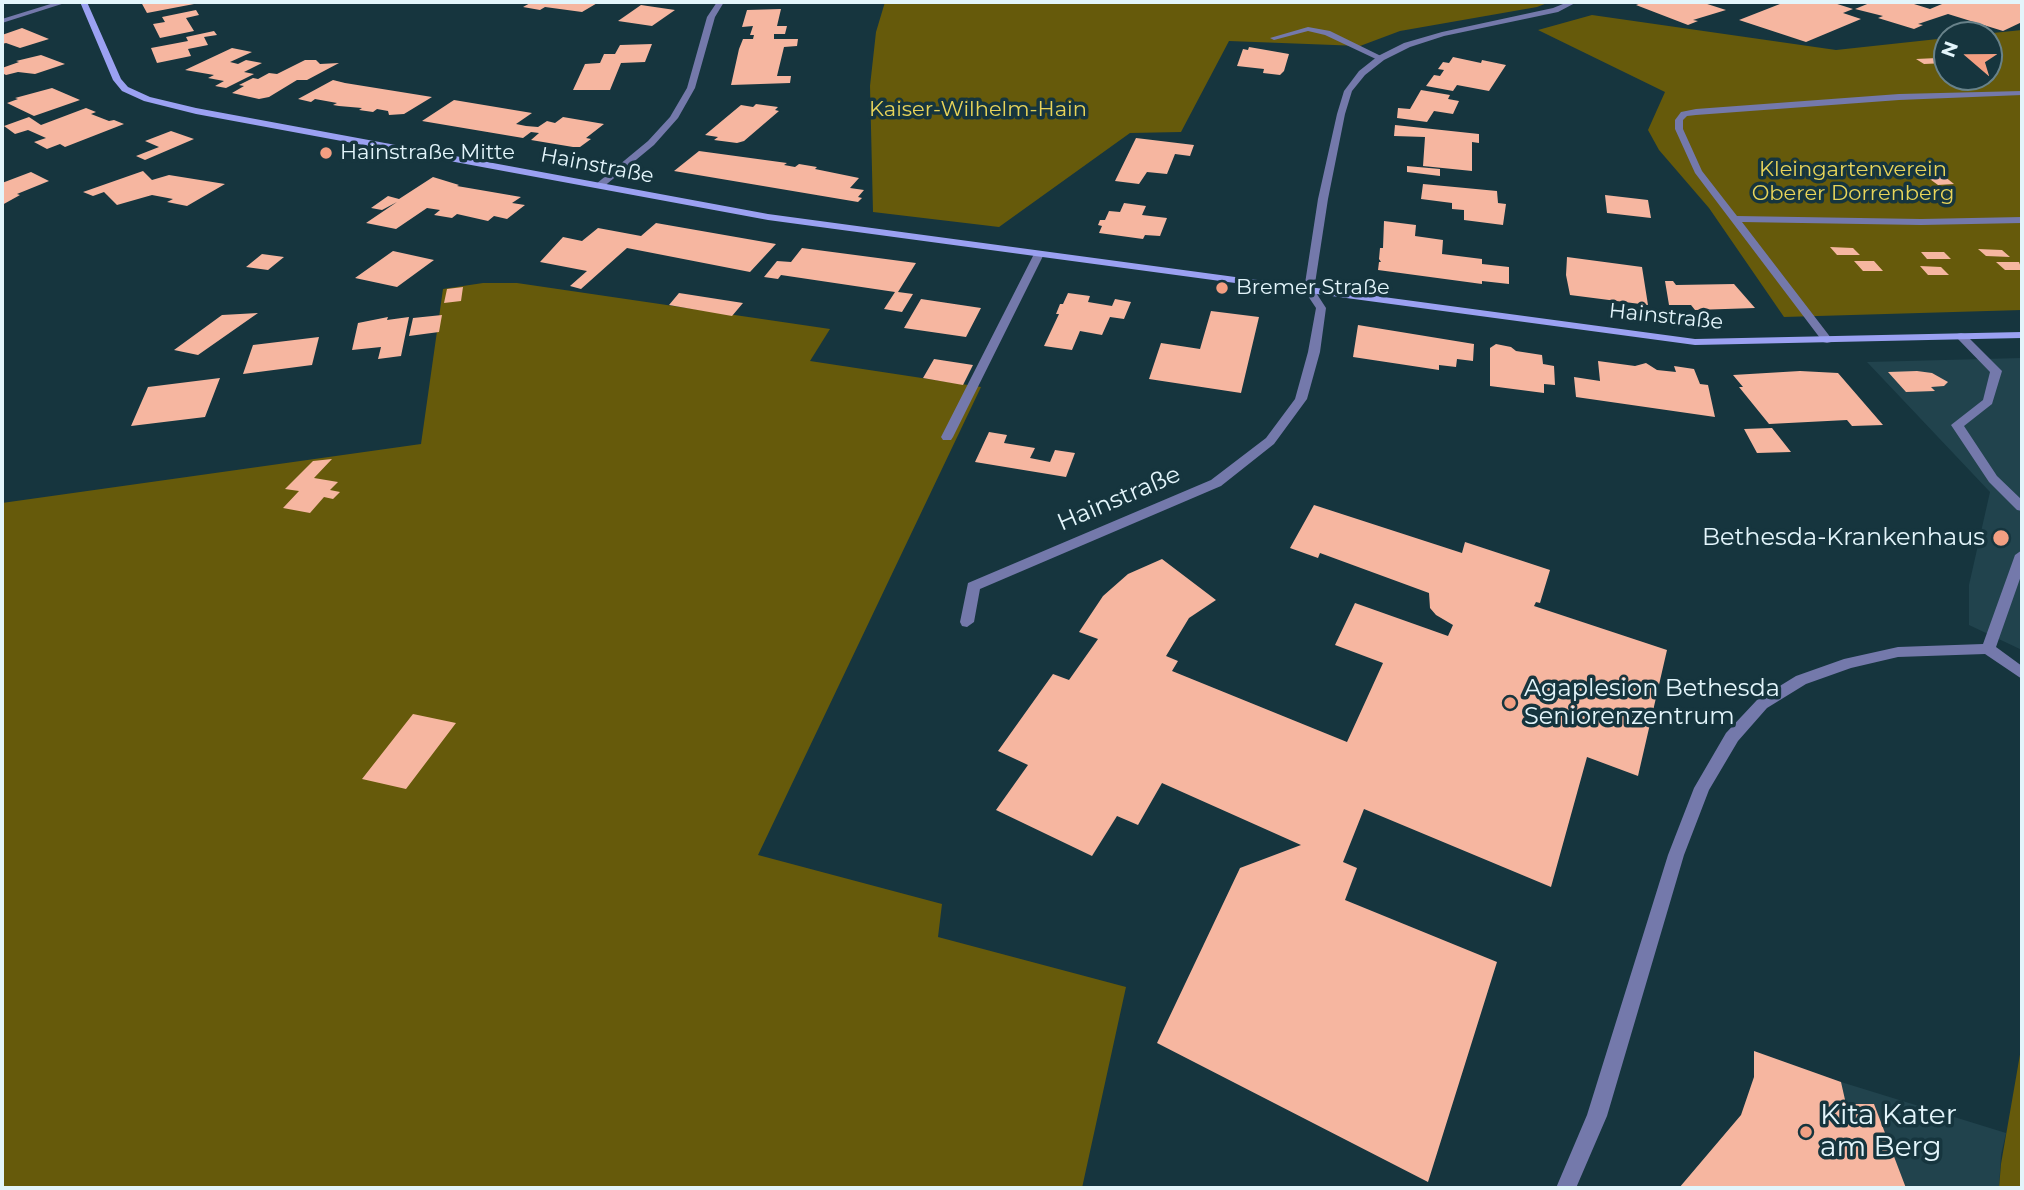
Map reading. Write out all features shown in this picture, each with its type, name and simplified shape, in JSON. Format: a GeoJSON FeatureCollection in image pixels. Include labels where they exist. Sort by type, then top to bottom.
{"type":"FeatureCollection","features":[{"type":"Feature","properties":{"kind":"street"},"geometry":{"type":"LineString","coordinates":[[2,21],[64,2]]}},
{"type":"Feature","properties":{"kind":"street","name":"Hainstraße"},"geometry":{"type":"LineString","coordinates":[[83,2],[117,80],[125,89],[146,99],[196,111],[768,217],[1695,342],[2022,335]]}},
{"type":"Feature","properties":{"kind":"street"},"geometry":{"type":"LineString","coordinates":[[599,186],[652,143],[674,118],[691,88],[711,17],[720,2]]}},
{"type":"Feature","properties":{"kind":"street"},"geometry":{"type":"LineString","coordinates":[[1309,290],[1323,199],[1341,114],[1348,92],[1362,73],[1381,58],[1407,45],[1442,34],[1555,10],[1573,2]]}},
{"type":"Feature","properties":{"kind":"street"},"geometry":{"type":"LineString","coordinates":[[1274,38],[1308,29],[1327,33],[1381,58]]}},
{"type":"Feature","properties":{"kind":"street"},"geometry":{"type":"LineString","coordinates":[[1827,340],[1698,171],[1687,153],[1679,130],[1679,120],[1684,114],[1899,97],[2022,93]]}},
{"type":"Feature","properties":{"kind":"street"},"geometry":{"type":"LineString","coordinates":[[1736,219],[1921,222],[2022,220]]}},
{"type":"Feature","properties":{"kind":"street"},"geometry":{"type":"LineString","coordinates":[[947,438],[1039,254]]}},
{"type":"Feature","properties":{"kind":"street","name":"Hainstraße"},"geometry":{"type":"LineString","coordinates":[[967,622],[972,586],[1216,483],[1270,441],[1301,399],[1314,352],[1321,308],[1309,290]]}},
{"type":"Feature","properties":{"kind":"street"},"geometry":{"type":"LineString","coordinates":[[1961,336],[1996,371],[1988,401],[1957,425],[1993,479],[2022,507]]}},
{"type":"Feature","properties":{"kind":"street"},"geometry":{"type":"LineString","coordinates":[[1988,649],[2022,555]]}},
{"type":"Feature","properties":{"kind":"street"},"geometry":{"type":"LineString","coordinates":[[1566,1188],[1597,1116],[1676,855],[1702,788],[1731,737],[1762,705],[1801,680],[1849,663],[1898,652],[1988,649],[2022,673]]}},
{"type":"Feature","properties":{"kind":"shaded area","name":"Bethesda-Krankenhaus"},"geometry":{"type":"Polygon","coordinates":[[[2022,358],[2022,650],[1969,625],[1969,585],[1990,492],[1867,362],[2022,358]]]}},
{"type":"Feature","properties":{"kind":"shaded area"},"geometry":{"type":"Polygon","coordinates":[[[1841,1082],[2006,1133],[2001,1155],[1999,1188],[1906,1188],[1874,1105],[1846,1104],[1841,1082]]]}},
{"type":"Feature","properties":{"kind":"green space","name":"Kaiser-Wilhelm-Hain"},"geometry":{"type":"Polygon","coordinates":[[[885,2],[1550,2],[1537,7],[1400,31],[1360,46],[1229,41],[1181,132],[1130,133],[999,227],[873,212],[870,86],[876,32],[885,2]]]}},
{"type":"Feature","properties":{"kind":"green space","name":"Kleingartenverein Oberer Dorrenberg"},"geometry":{"type":"Polygon","coordinates":[[[1592,15],[1836,50],[1933,40],[1933,91],[2003,91],[2003,32],[2022,30],[2022,310],[1784,317],[1709,208],[1659,150],[1648,130],[1665,92],[1538,30],[1592,15]]]}},
{"type":"Feature","properties":{"kind":"green space"},"geometry":{"type":"Polygon","coordinates":[[[483,283],[517,283],[830,329],[810,361],[981,387],[758,855],[942,904],[938,937],[1126,987],[1082,1188],[2,1188],[2,503],[421,444],[443,289],[483,283]]]}},
{"type":"Feature","properties":{"kind":"green space"},"geometry":{"type":"Polygon","coordinates":[[[2022,1043],[2022,1188],[1999,1188],[2001,1164],[2022,1043]]]}},
{"type":"Feature","properties":{"kind":"building"},"geometry":{"type":"Polygon","coordinates":[[[141,2],[192,2],[194,4],[147,13],[141,2]]]}},
{"type":"Feature","properties":{"kind":"building"},"geometry":{"type":"Polygon","coordinates":[[[532,2],[599,2],[582,12],[523,7],[532,2]]]}},
{"type":"Feature","properties":{"kind":"building"},"geometry":{"type":"Polygon","coordinates":[[[1644,2],[1701,2],[1726,10],[1693,20],[1698,21],[1688,25],[1636,5],[1644,2]]]}},
{"type":"Feature","properties":{"kind":"building"},"geometry":{"type":"Polygon","coordinates":[[[1785,2],[1831,2],[1853,9],[1843,13],[1861,19],[1806,42],[1739,20],[1785,2]]]}},
{"type":"Feature","properties":{"kind":"building"},"geometry":{"type":"Polygon","coordinates":[[[1872,2],[1920,2],[1914,4],[1930,9],[1942,4],[1938,2],[2022,2],[2022,22],[2003,31],[2003,21],[1971,21],[1948,14],[1918,24],[1923,25],[1914,29],[1878,18],[1883,16],[1855,9],[1872,2]]]}},
{"type":"Feature","properties":{"kind":"building"},"geometry":{"type":"Polygon","coordinates":[[[641,5],[675,10],[652,26],[618,21],[641,5]]]}},
{"type":"Feature","properties":{"kind":"building"},"geometry":{"type":"Polygon","coordinates":[[[781,9],[777,26],[787,26],[785,34],[774,34],[774,39],[798,39],[797,46],[784,47],[777,76],[791,76],[790,83],[731,85],[743,39],[753,39],[754,35],[750,35],[753,26],[742,27],[747,10],[781,9]]]}},
{"type":"Feature","properties":{"kind":"building"},"geometry":{"type":"Polygon","coordinates":[[[196,10],[199,15],[186,18],[194,31],[160,38],[153,24],[165,22],[162,17],[196,10]]]}},
{"type":"Feature","properties":{"kind":"building"},"geometry":{"type":"Polygon","coordinates":[[[22,28],[49,39],[20,48],[2,44],[2,35],[22,28]]]}},
{"type":"Feature","properties":{"kind":"building"},"geometry":{"type":"Polygon","coordinates":[[[214,31],[217,35],[204,37],[208,45],[188,49],[191,56],[157,63],[151,48],[188,41],[186,37],[214,31]]]}},
{"type":"Feature","properties":{"kind":"building"},"geometry":{"type":"Polygon","coordinates":[[[652,44],[645,62],[621,63],[610,90],[573,90],[585,64],[600,63],[604,54],[615,54],[620,45],[652,44]]]}},
{"type":"Feature","properties":{"kind":"building"},"geometry":{"type":"Polygon","coordinates":[[[1249,47],[1289,54],[1284,71],[1280,75],[1263,73],[1264,69],[1237,66],[1243,49],[1248,50],[1249,47]]]}},
{"type":"Feature","properties":{"kind":"building"},"geometry":{"type":"Polygon","coordinates":[[[232,48],[252,52],[230,62],[238,64],[246,60],[262,63],[244,72],[254,74],[226,88],[215,86],[224,81],[208,78],[214,75],[185,70],[232,48]]]}},
{"type":"Feature","properties":{"kind":"building"},"geometry":{"type":"Polygon","coordinates":[[[41,55],[65,64],[35,74],[2,73],[2,68],[19,62],[16,61],[41,55]]]}},
{"type":"Feature","properties":{"kind":"building"},"geometry":{"type":"Polygon","coordinates":[[[1453,57],[1506,65],[1489,91],[1457,85],[1453,91],[1426,86],[1434,75],[1440,76],[1444,70],[1438,69],[1443,62],[1449,63],[1453,57]]]}},
{"type":"Feature","properties":{"kind":"building"},"geometry":{"type":"Polygon","coordinates":[[[1933,58],[1933,64],[1924,64],[1916,59],[1933,58]]]}},
{"type":"Feature","properties":{"kind":"building"},"geometry":{"type":"Polygon","coordinates":[[[305,60],[316,60],[320,64],[339,63],[307,80],[297,80],[269,97],[259,99],[232,93],[244,86],[239,85],[253,78],[258,79],[269,73],[277,74],[305,60]]]}},
{"type":"Feature","properties":{"kind":"building"},"geometry":{"type":"Polygon","coordinates":[[[333,80],[432,97],[404,114],[389,115],[388,111],[377,109],[373,112],[315,99],[311,102],[298,99],[333,80]]]}},
{"type":"Feature","properties":{"kind":"building"},"geometry":{"type":"Polygon","coordinates":[[[52,88],[80,100],[34,116],[7,103],[18,99],[15,98],[52,88]]]}},
{"type":"Feature","properties":{"kind":"building"},"geometry":{"type":"Polygon","coordinates":[[[1421,90],[1450,95],[1448,99],[1459,101],[1453,114],[1434,111],[1427,122],[1397,118],[1398,108],[1410,109],[1421,90]]]}},
{"type":"Feature","properties":{"kind":"building"},"geometry":{"type":"Polygon","coordinates":[[[454,100],[532,113],[516,124],[526,126],[538,127],[547,121],[555,123],[563,117],[604,124],[586,138],[591,139],[580,147],[573,147],[531,140],[539,133],[531,132],[523,138],[422,121],[454,100]]]}},
{"type":"Feature","properties":{"kind":"building"},"geometry":{"type":"Polygon","coordinates":[[[756,104],[778,107],[775,110],[779,111],[744,141],[737,143],[714,140],[718,137],[705,135],[741,105],[753,107],[756,104]]]}},
{"type":"Feature","properties":{"kind":"building"},"geometry":{"type":"Polygon","coordinates":[[[86,108],[96,112],[91,114],[124,124],[65,147],[60,144],[47,149],[34,142],[46,138],[28,130],[15,134],[4,126],[29,117],[41,125],[86,108]]]}},
{"type":"Feature","properties":{"kind":"building"},"geometry":{"type":"Polygon","coordinates":[[[1395,125],[1479,134],[1479,143],[1472,142],[1472,171],[1423,166],[1425,137],[1394,136],[1395,125]]]}},
{"type":"Feature","properties":{"kind":"building"},"geometry":{"type":"Polygon","coordinates":[[[171,131],[194,139],[145,160],[136,156],[159,147],[145,141],[171,131]]]}},
{"type":"Feature","properties":{"kind":"building"},"geometry":{"type":"Polygon","coordinates":[[[1136,138],[1194,145],[1190,156],[1175,154],[1167,174],[1147,172],[1139,184],[1115,181],[1136,138]]]}},
{"type":"Feature","properties":{"kind":"building"},"geometry":{"type":"Polygon","coordinates":[[[699,151],[787,163],[784,165],[795,167],[799,164],[817,167],[815,169],[859,178],[850,188],[864,190],[858,197],[862,198],[858,202],[674,171],[699,151]]]}},
{"type":"Feature","properties":{"kind":"building"},"geometry":{"type":"Polygon","coordinates":[[[1407,166],[1440,169],[1440,176],[1407,172],[1407,166]]]}},
{"type":"Feature","properties":{"kind":"building"},"geometry":{"type":"Polygon","coordinates":[[[143,171],[152,180],[169,175],[225,184],[187,206],[167,202],[173,199],[152,195],[117,205],[104,192],[93,196],[83,192],[143,171]]]}},
{"type":"Feature","properties":{"kind":"building"},"geometry":{"type":"Polygon","coordinates":[[[31,172],[49,181],[17,194],[20,195],[2,205],[2,183],[31,172]]]}},
{"type":"Feature","properties":{"kind":"building"},"geometry":{"type":"Polygon","coordinates":[[[1944,176],[1954,184],[1938,185],[1927,177],[1944,176]]]}},
{"type":"Feature","properties":{"kind":"building"},"geometry":{"type":"Polygon","coordinates":[[[433,177],[459,185],[457,186],[521,197],[512,203],[525,205],[507,219],[494,216],[488,221],[457,214],[452,218],[434,215],[440,210],[427,208],[396,229],[366,223],[397,202],[382,210],[371,208],[388,196],[399,199],[433,177]]]}},
{"type":"Feature","properties":{"kind":"building"},"geometry":{"type":"Polygon","coordinates":[[[1423,184],[1497,191],[1498,203],[1506,204],[1503,225],[1464,220],[1464,210],[1452,209],[1452,203],[1421,199],[1423,184]]]}},
{"type":"Feature","properties":{"kind":"building"},"geometry":{"type":"Polygon","coordinates":[[[1605,195],[1648,200],[1651,218],[1607,213],[1605,195]]]}},
{"type":"Feature","properties":{"kind":"building"},"geometry":{"type":"Polygon","coordinates":[[[1124,203],[1146,206],[1142,215],[1167,218],[1160,236],[1145,235],[1143,239],[1099,233],[1102,226],[1098,225],[1100,220],[1105,220],[1109,211],[1120,212],[1124,203]]]}},
{"type":"Feature","properties":{"kind":"building"},"geometry":{"type":"Polygon","coordinates":[[[1384,221],[1416,225],[1415,236],[1443,240],[1442,254],[1482,259],[1482,264],[1509,267],[1509,284],[1482,281],[1482,284],[1378,270],[1381,262],[1380,248],[1383,248],[1384,221]]]}},
{"type":"Feature","properties":{"kind":"building"},"geometry":{"type":"Polygon","coordinates":[[[656,223],[776,244],[750,272],[627,248],[581,289],[570,286],[587,271],[540,262],[563,237],[582,241],[598,228],[641,236],[656,223]]]}},
{"type":"Feature","properties":{"kind":"building"},"geometry":{"type":"Polygon","coordinates":[[[1830,247],[1853,248],[1860,255],[1837,255],[1830,247]]]}},
{"type":"Feature","properties":{"kind":"building"},"geometry":{"type":"Polygon","coordinates":[[[802,248],[916,263],[898,292],[913,294],[902,312],[884,309],[895,292],[781,275],[778,279],[764,277],[777,261],[791,262],[802,248]]]}},
{"type":"Feature","properties":{"kind":"building"},"geometry":{"type":"Polygon","coordinates":[[[1978,249],[2002,250],[2010,257],[1986,256],[1978,249]]]}},
{"type":"Feature","properties":{"kind":"building"},"geometry":{"type":"Polygon","coordinates":[[[393,251],[434,260],[397,287],[355,278],[393,251]]]}},
{"type":"Feature","properties":{"kind":"building"},"geometry":{"type":"Polygon","coordinates":[[[1921,252],[1944,252],[1951,259],[1927,259],[1921,252]]]}},
{"type":"Feature","properties":{"kind":"building"},"geometry":{"type":"Polygon","coordinates":[[[262,254],[284,257],[268,270],[246,267],[262,254]]]}},
{"type":"Feature","properties":{"kind":"building"},"geometry":{"type":"Polygon","coordinates":[[[1567,257],[1642,267],[1648,305],[1570,295],[1566,275],[1567,257]]]}},
{"type":"Feature","properties":{"kind":"building"},"geometry":{"type":"Polygon","coordinates":[[[1854,261],[1874,261],[1883,271],[1863,271],[1854,261]]]}},
{"type":"Feature","properties":{"kind":"building"},"geometry":{"type":"Polygon","coordinates":[[[1996,262],[2019,262],[2022,270],[2005,270],[1996,262]]]}},
{"type":"Feature","properties":{"kind":"building"},"geometry":{"type":"Polygon","coordinates":[[[1920,266],[1941,267],[1949,275],[1928,275],[1920,266]]]}},
{"type":"Feature","properties":{"kind":"building"},"geometry":{"type":"Polygon","coordinates":[[[1665,281],[1673,281],[1676,285],[1734,284],[1755,308],[1695,310],[1691,305],[1669,305],[1665,281]]]}},
{"type":"Feature","properties":{"kind":"building"},"geometry":{"type":"Polygon","coordinates":[[[463,287],[461,301],[444,303],[447,289],[463,287]]]}},
{"type":"Feature","properties":{"kind":"building"},"geometry":{"type":"Polygon","coordinates":[[[679,293],[743,303],[732,316],[669,305],[679,293]]]}},
{"type":"Feature","properties":{"kind":"building"},"geometry":{"type":"Polygon","coordinates":[[[1068,293],[1090,296],[1088,302],[1112,306],[1115,299],[1131,302],[1124,319],[1110,317],[1102,335],[1080,331],[1072,350],[1044,346],[1059,314],[1056,314],[1060,304],[1063,304],[1068,293]]]}},
{"type":"Feature","properties":{"kind":"building"},"geometry":{"type":"Polygon","coordinates":[[[921,299],[981,308],[966,337],[904,328],[921,299]]]}},
{"type":"Feature","properties":{"kind":"building"},"geometry":{"type":"Polygon","coordinates":[[[1211,311],[1259,317],[1241,393],[1149,379],[1161,343],[1200,349],[1211,311]]]}},
{"type":"Feature","properties":{"kind":"building"},"geometry":{"type":"Polygon","coordinates":[[[258,313],[198,355],[174,350],[222,315],[258,313]]]}},
{"type":"Feature","properties":{"kind":"building"},"geometry":{"type":"Polygon","coordinates":[[[442,315],[439,332],[409,336],[413,318],[442,315]]]}},
{"type":"Feature","properties":{"kind":"building"},"geometry":{"type":"Polygon","coordinates":[[[388,317],[387,320],[409,317],[401,356],[378,359],[381,347],[352,350],[358,323],[388,317]]]}},
{"type":"Feature","properties":{"kind":"building"},"geometry":{"type":"Polygon","coordinates":[[[1358,325],[1474,344],[1473,361],[1457,359],[1456,367],[1439,365],[1439,370],[1353,357],[1358,325]]]}},
{"type":"Feature","properties":{"kind":"building"},"geometry":{"type":"Polygon","coordinates":[[[319,337],[312,365],[243,374],[253,345],[319,337]]]}},
{"type":"Feature","properties":{"kind":"building"},"geometry":{"type":"Polygon","coordinates":[[[1496,344],[1511,347],[1516,351],[1542,355],[1543,364],[1554,366],[1555,385],[1544,384],[1544,393],[1490,386],[1490,348],[1496,344]]]}},
{"type":"Feature","properties":{"kind":"building"},"geometry":{"type":"Polygon","coordinates":[[[934,359],[973,365],[963,385],[923,378],[934,359]]]}},
{"type":"Feature","properties":{"kind":"building"},"geometry":{"type":"Polygon","coordinates":[[[1598,361],[1635,366],[1646,363],[1657,370],[1676,372],[1674,366],[1694,369],[1700,384],[1708,385],[1715,417],[1576,397],[1574,377],[1600,381],[1598,361]]]}},
{"type":"Feature","properties":{"kind":"building"},"geometry":{"type":"Polygon","coordinates":[[[1800,371],[1838,373],[1883,425],[1852,426],[1847,420],[1769,424],[1739,387],[1743,387],[1733,375],[1800,371]]]}},
{"type":"Feature","properties":{"kind":"building"},"geometry":{"type":"Polygon","coordinates":[[[1888,372],[1932,373],[1948,382],[1944,386],[1931,387],[1935,391],[1906,392],[1888,372]]]}},
{"type":"Feature","properties":{"kind":"building"},"geometry":{"type":"Polygon","coordinates":[[[220,378],[205,417],[131,426],[148,387],[220,378]]]}},
{"type":"Feature","properties":{"kind":"building"},"geometry":{"type":"Polygon","coordinates":[[[1772,428],[1791,452],[1757,453],[1744,429],[1772,428]]]}},
{"type":"Feature","properties":{"kind":"building"},"geometry":{"type":"Polygon","coordinates":[[[989,432],[1007,435],[1004,443],[1035,448],[1030,458],[1050,462],[1055,450],[1075,453],[1066,477],[975,462],[989,432]]]}},
{"type":"Feature","properties":{"kind":"building"},"geometry":{"type":"Polygon","coordinates":[[[332,459],[314,478],[338,482],[330,490],[340,492],[333,499],[324,497],[310,513],[283,508],[299,491],[285,489],[313,461],[332,459]]]}},
{"type":"Feature","properties":{"kind":"building"},"geometry":{"type":"Polygon","coordinates":[[[1314,505],[1462,553],[1465,542],[1550,570],[1540,603],[1536,602],[1534,606],[1667,650],[1638,776],[1587,757],[1551,887],[1364,809],[1343,862],[1357,868],[1345,900],[1497,962],[1428,1182],[1157,1043],[1240,868],[1301,845],[1162,783],[1138,825],[1117,816],[1092,856],[996,810],[1028,765],[998,751],[1053,674],[1069,680],[1098,639],[1079,632],[1103,596],[1128,574],[1162,559],[1216,600],[1189,618],[1166,656],[1178,661],[1172,671],[1347,742],[1383,663],[1335,645],[1355,603],[1448,636],[1453,625],[1430,608],[1429,593],[1320,553],[1318,558],[1290,548],[1314,505]]]}},
{"type":"Feature","properties":{"kind":"building"},"geometry":{"type":"Polygon","coordinates":[[[413,714],[456,723],[406,789],[362,779],[413,714]]]}},
{"type":"Feature","properties":{"kind":"building","name":"Kita Kater am Berg"},"geometry":{"type":"Polygon","coordinates":[[[1754,1051],[1841,1082],[1846,1104],[1874,1104],[1906,1188],[1679,1188],[1741,1115],[1754,1077],[1754,1051]]]}},
{"type":"Feature","properties":{"kind":"place","name":"Hainstraße Mitte"},"geometry":{"type":"Point","coordinates":[326,153]}},
{"type":"Feature","properties":{"kind":"place","name":"Bremer Straße"},"geometry":{"type":"Point","coordinates":[1222,288]}},
{"type":"Feature","properties":{"kind":"place","name":"Bethesda-Krankenhaus"},"geometry":{"type":"Point","coordinates":[2001,538]}},
{"type":"Feature","properties":{"kind":"place","name":"Agaplesion Bethesda Seniorenzentrum"},"geometry":{"type":"Point","coordinates":[1510,703]}},
{"type":"Feature","properties":{"kind":"place","name":"Kita Kater am Berg"},"geometry":{"type":"Point","coordinates":[1806,1132]}}]}
